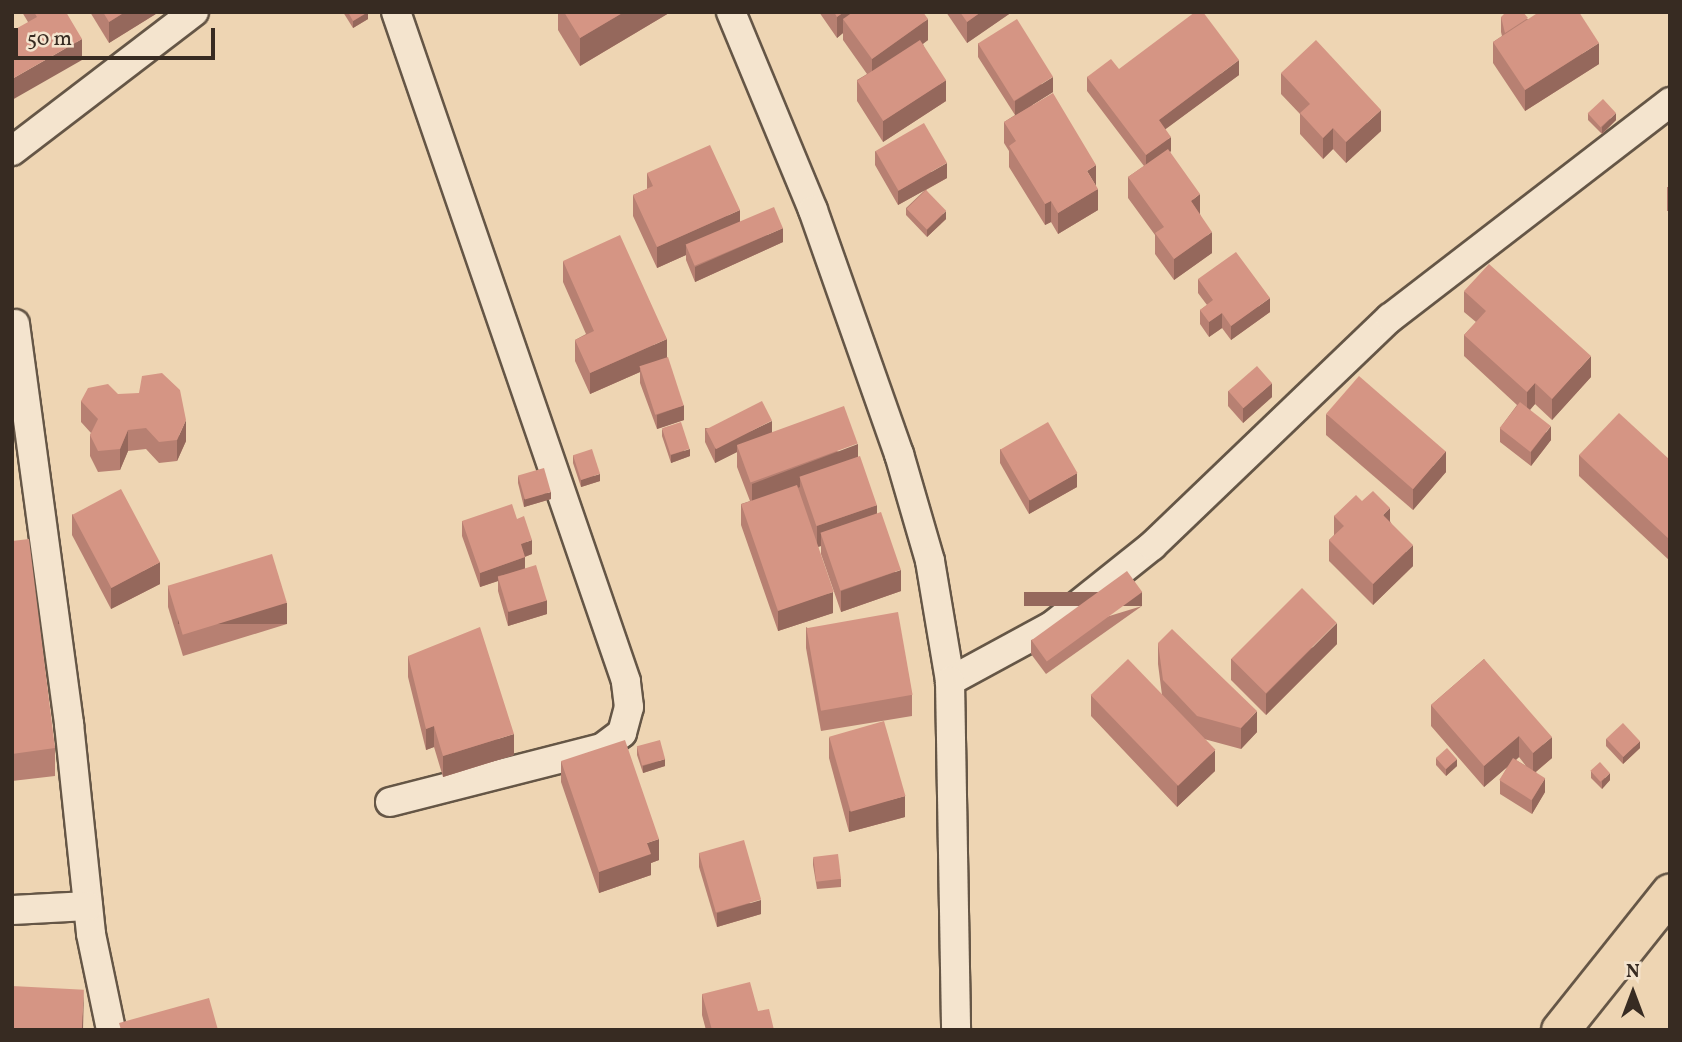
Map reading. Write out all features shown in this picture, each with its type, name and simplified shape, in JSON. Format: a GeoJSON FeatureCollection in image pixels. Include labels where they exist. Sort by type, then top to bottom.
{"type":"FeatureCollection","features":[{"type":"Feature","properties":{"kind":"main road"},"geometry":{"type":"LineString","coordinates":[[1560,1030],[1670,892]]}},
{"type":"Feature","properties":{"kind":"street"},"geometry":{"type":"LineString","coordinates":[[12,151],[194,12]]}},
{"type":"Feature","properties":{"kind":"street"},"geometry":{"type":"LineString","coordinates":[[390,802],[602,748],[622,733],[629,707],[621,668],[396,12]]}},
{"type":"Feature","properties":{"kind":"street"},"geometry":{"type":"LineString","coordinates":[[731,12],[813,210],[899,454],[930,561],[950,681],[956,1030]]}},
{"type":"Feature","properties":{"kind":"street"},"geometry":{"type":"LineString","coordinates":[[950,681],[1053,625],[1133,562],[1390,318],[1670,102]]}},
{"type":"Feature","properties":{"kind":"street"},"geometry":{"type":"LineString","coordinates":[[15,324],[69,724],[88,906],[111,1030]]}},
{"type":"Feature","properties":{"kind":"street"},"geometry":{"type":"LineString","coordinates":[[12,910],[88,906]]}},
{"type":"Feature","properties":{"kind":"building"},"geometry":{"type":"Polygon","coordinates":[[[34,12],[66,12],[82,39],[12,79],[12,31],[37,17],[34,12]]]}},
{"type":"Feature","properties":{"kind":"building"},"geometry":{"type":"Polygon","coordinates":[[[103,12],[125,12],[109,22],[103,12]]]}},
{"type":"Feature","properties":{"kind":"building"},"geometry":{"type":"Polygon","coordinates":[[[348,12],[368,12],[353,21],[348,12]]]}},
{"type":"Feature","properties":{"kind":"building"},"geometry":{"type":"Polygon","coordinates":[[[564,12],[624,12],[580,38],[564,12]]]}},
{"type":"Feature","properties":{"kind":"building"},"geometry":{"type":"Polygon","coordinates":[[[853,12],[923,12],[928,19],[872,59],[843,19],[853,12]]]}},
{"type":"Feature","properties":{"kind":"building"},"geometry":{"type":"Polygon","coordinates":[[[960,12],[981,12],[967,22],[960,12]]]}},
{"type":"Feature","properties":{"kind":"building"},"geometry":{"type":"Polygon","coordinates":[[[1195,12],[1203,12],[1239,60],[1159,120],[1171,137],[1146,155],[1087,77],[1111,59],[1119,69],[1195,12]]]}},
{"type":"Feature","properties":{"kind":"building"},"geometry":{"type":"Polygon","coordinates":[[[1506,12],[1523,12],[1528,18],[1505,33],[1501,17],[1506,12]]]}},
{"type":"Feature","properties":{"kind":"building"},"geometry":{"type":"Polygon","coordinates":[[[1539,12],[1579,12],[1599,43],[1525,90],[1493,42],[1539,12]]]}},
{"type":"Feature","properties":{"kind":"building"},"geometry":{"type":"Polygon","coordinates":[[[1017,19],[1053,77],[1014,101],[978,43],[1017,19]]]}},
{"type":"Feature","properties":{"kind":"building"},"geometry":{"type":"Polygon","coordinates":[[[920,40],[946,80],[883,121],[857,81],[920,40]]]}},
{"type":"Feature","properties":{"kind":"building"},"geometry":{"type":"Polygon","coordinates":[[[1316,40],[1381,110],[1346,142],[1333,128],[1323,138],[1300,113],[1310,104],[1281,73],[1316,40]]]}},
{"type":"Feature","properties":{"kind":"building"},"geometry":{"type":"Polygon","coordinates":[[[1053,93],[1096,165],[1087,171],[1098,189],[1058,213],[1051,201],[1045,204],[1009,146],[1016,141],[1004,122],[1053,93]]]}},
{"type":"Feature","properties":{"kind":"building"},"geometry":{"type":"Polygon","coordinates":[[[1603,99],[1616,113],[1601,127],[1588,113],[1603,99]]]}},
{"type":"Feature","properties":{"kind":"building"},"geometry":{"type":"Polygon","coordinates":[[[924,123],[947,163],[899,191],[876,151],[924,123]]]}},
{"type":"Feature","properties":{"kind":"building"},"geometry":{"type":"Polygon","coordinates":[[[710,145],[740,210],[657,247],[633,195],[653,186],[647,173],[710,145]]]}},
{"type":"Feature","properties":{"kind":"building"},"geometry":{"type":"Polygon","coordinates":[[[1168,149],[1200,194],[1191,201],[1212,232],[1174,259],[1155,233],[1164,227],[1128,177],[1168,149]]]}},
{"type":"Feature","properties":{"kind":"building"},"geometry":{"type":"Polygon","coordinates":[[[926,190],[946,211],[927,230],[907,209],[926,190]]]}},
{"type":"Feature","properties":{"kind":"building"},"geometry":{"type":"Polygon","coordinates":[[[774,207],[783,228],[695,266],[686,245],[774,207]]]}},
{"type":"Feature","properties":{"kind":"building"},"geometry":{"type":"Polygon","coordinates":[[[620,235],[667,339],[590,373],[575,340],[594,331],[563,261],[620,235]]]}},
{"type":"Feature","properties":{"kind":"building"},"geometry":{"type":"Polygon","coordinates":[[[1236,252],[1270,298],[1231,326],[1222,313],[1209,322],[1200,310],[1213,300],[1198,279],[1236,252]]]}},
{"type":"Feature","properties":{"kind":"building"},"geometry":{"type":"Polygon","coordinates":[[[1489,264],[1591,356],[1552,399],[1535,383],[1527,392],[1464,335],[1486,311],[1464,291],[1489,264]]]}},
{"type":"Feature","properties":{"kind":"building"},"geometry":{"type":"Polygon","coordinates":[[[668,357],[684,406],[655,415],[639,366],[668,357]]]}},
{"type":"Feature","properties":{"kind":"building"},"geometry":{"type":"Polygon","coordinates":[[[1257,366],[1272,383],[1243,408],[1228,391],[1257,366]]]}},
{"type":"Feature","properties":{"kind":"building"},"geometry":{"type":"Polygon","coordinates":[[[162,373],[180,390],[186,420],[177,440],[159,442],[146,428],[128,430],[120,449],[98,451],[90,435],[98,419],[81,401],[88,388],[108,384],[118,394],[139,393],[142,376],[162,373]]]}},
{"type":"Feature","properties":{"kind":"building"},"geometry":{"type":"Polygon","coordinates":[[[1359,376],[1446,451],[1413,489],[1326,414],[1359,376]]]}},
{"type":"Feature","properties":{"kind":"building"},"geometry":{"type":"Polygon","coordinates":[[[762,401],[772,421],[716,449],[706,430],[762,401]]]}},
{"type":"Feature","properties":{"kind":"building"},"geometry":{"type":"Polygon","coordinates":[[[1520,402],[1551,426],[1530,452],[1500,428],[1520,402]]]}},
{"type":"Feature","properties":{"kind":"building"},"geometry":{"type":"Polygon","coordinates":[[[844,406],[858,444],[751,483],[737,445],[844,406]]]}},
{"type":"Feature","properties":{"kind":"building"},"geometry":{"type":"Polygon","coordinates":[[[1619,413],[1670,460],[1670,540],[1579,455],[1619,413]]]}},
{"type":"Feature","properties":{"kind":"building"},"geometry":{"type":"Polygon","coordinates":[[[681,422],[690,449],[671,455],[662,428],[681,422]]]}},
{"type":"Feature","properties":{"kind":"building"},"geometry":{"type":"Polygon","coordinates":[[[1048,422],[1078,473],[1030,501],[1000,450],[1048,422]]]}},
{"type":"Feature","properties":{"kind":"building"},"geometry":{"type":"Polygon","coordinates":[[[592,449],[600,474],[581,480],[573,455],[592,449]]]}},
{"type":"Feature","properties":{"kind":"building"},"geometry":{"type":"Polygon","coordinates":[[[860,456],[877,505],[816,526],[799,477],[860,456]]]}},
{"type":"Feature","properties":{"kind":"building"},"geometry":{"type":"Polygon","coordinates":[[[544,468],[551,492],[525,499],[518,475],[544,468]]]}},
{"type":"Feature","properties":{"kind":"building"},"geometry":{"type":"Polygon","coordinates":[[[797,485],[834,592],[778,611],[741,504],[797,485]]]}},
{"type":"Feature","properties":{"kind":"building"},"geometry":{"type":"Polygon","coordinates":[[[121,489],[160,562],[111,588],[72,515],[121,489]]]}},
{"type":"Feature","properties":{"kind":"building"},"geometry":{"type":"Polygon","coordinates":[[[1373,491],[1390,508],[1383,515],[1413,545],[1373,584],[1329,540],[1344,526],[1334,516],[1356,495],[1362,501],[1373,491]]]}},
{"type":"Feature","properties":{"kind":"building"},"geometry":{"type":"Polygon","coordinates":[[[512,504],[517,519],[524,516],[532,540],[521,544],[525,557],[480,573],[462,521],[512,504]]]}},
{"type":"Feature","properties":{"kind":"building"},"geometry":{"type":"Polygon","coordinates":[[[881,512],[901,570],[840,591],[820,533],[881,512]]]}},
{"type":"Feature","properties":{"kind":"building"},"geometry":{"type":"Polygon","coordinates":[[[29,539],[55,748],[12,754],[12,541],[29,539]]]}},
{"type":"Feature","properties":{"kind":"building"},"geometry":{"type":"Polygon","coordinates":[[[272,554],[287,603],[183,635],[168,586],[272,554]]]}},
{"type":"Feature","properties":{"kind":"building"},"geometry":{"type":"Polygon","coordinates":[[[536,565],[547,600],[509,612],[498,577],[536,565]]]}},
{"type":"Feature","properties":{"kind":"building"},"geometry":{"type":"Polygon","coordinates":[[[1127,571],[1142,592],[1047,661],[1032,640],[1127,571]]]}},
{"type":"Feature","properties":{"kind":"building"},"geometry":{"type":"Polygon","coordinates":[[[1302,588],[1337,623],[1266,693],[1231,659],[1302,588]]]}},
{"type":"Feature","properties":{"kind":"building"},"geometry":{"type":"Polygon","coordinates":[[[898,612],[913,695],[821,711],[806,628],[898,612]]]}},
{"type":"Feature","properties":{"kind":"building"},"geometry":{"type":"Polygon","coordinates":[[[480,627],[514,734],[443,756],[434,726],[426,729],[408,656],[480,627]]]}},
{"type":"Feature","properties":{"kind":"building"},"geometry":{"type":"Polygon","coordinates":[[[1172,629],[1257,711],[1241,728],[1197,716],[1163,680],[1158,643],[1172,629]]]}},
{"type":"Feature","properties":{"kind":"building"},"geometry":{"type":"Polygon","coordinates":[[[1128,659],[1216,750],[1178,786],[1091,695],[1128,659]]]}},
{"type":"Feature","properties":{"kind":"building"},"geometry":{"type":"Polygon","coordinates":[[[1484,659],[1552,737],[1533,753],[1519,736],[1484,766],[1431,705],[1484,659]]]}},
{"type":"Feature","properties":{"kind":"building"},"geometry":{"type":"Polygon","coordinates":[[[884,721],[905,796],[851,812],[829,737],[884,721]]]}},
{"type":"Feature","properties":{"kind":"building"},"geometry":{"type":"Polygon","coordinates":[[[1623,723],[1640,741],[1623,757],[1606,739],[1623,723]]]}},
{"type":"Feature","properties":{"kind":"building"},"geometry":{"type":"Polygon","coordinates":[[[625,740],[659,839],[647,843],[651,854],[599,872],[561,761],[625,740]]]}},
{"type":"Feature","properties":{"kind":"building"},"geometry":{"type":"Polygon","coordinates":[[[660,740],[665,759],[642,766],[637,746],[660,740]]]}},
{"type":"Feature","properties":{"kind":"building"},"geometry":{"type":"Polygon","coordinates":[[[1447,748],[1457,759],[1446,769],[1436,758],[1447,748]]]}},
{"type":"Feature","properties":{"kind":"building"},"geometry":{"type":"Polygon","coordinates":[[[1513,758],[1545,778],[1531,800],[1499,780],[1513,758]]]}},
{"type":"Feature","properties":{"kind":"building"},"geometry":{"type":"Polygon","coordinates":[[[1600,762],[1610,773],[1600,782],[1590,771],[1600,762]]]}},
{"type":"Feature","properties":{"kind":"building"},"geometry":{"type":"Polygon","coordinates":[[[744,840],[761,900],[716,913],[699,853],[744,840]]]}},
{"type":"Feature","properties":{"kind":"building"},"geometry":{"type":"Polygon","coordinates":[[[838,854],[841,879],[816,882],[813,857],[838,854]]]}},
{"type":"Feature","properties":{"kind":"building"},"geometry":{"type":"Polygon","coordinates":[[[750,982],[758,1011],[769,1009],[774,1030],[712,1030],[702,994],[750,982]]]}},
{"type":"Feature","properties":{"kind":"building"},"geometry":{"type":"Polygon","coordinates":[[[12,986],[84,990],[82,1030],[12,1030],[12,986]]]}},
{"type":"Feature","properties":{"kind":"building"},"geometry":{"type":"Polygon","coordinates":[[[209,998],[218,1030],[121,1030],[119,1023],[209,998]]]}}]}
